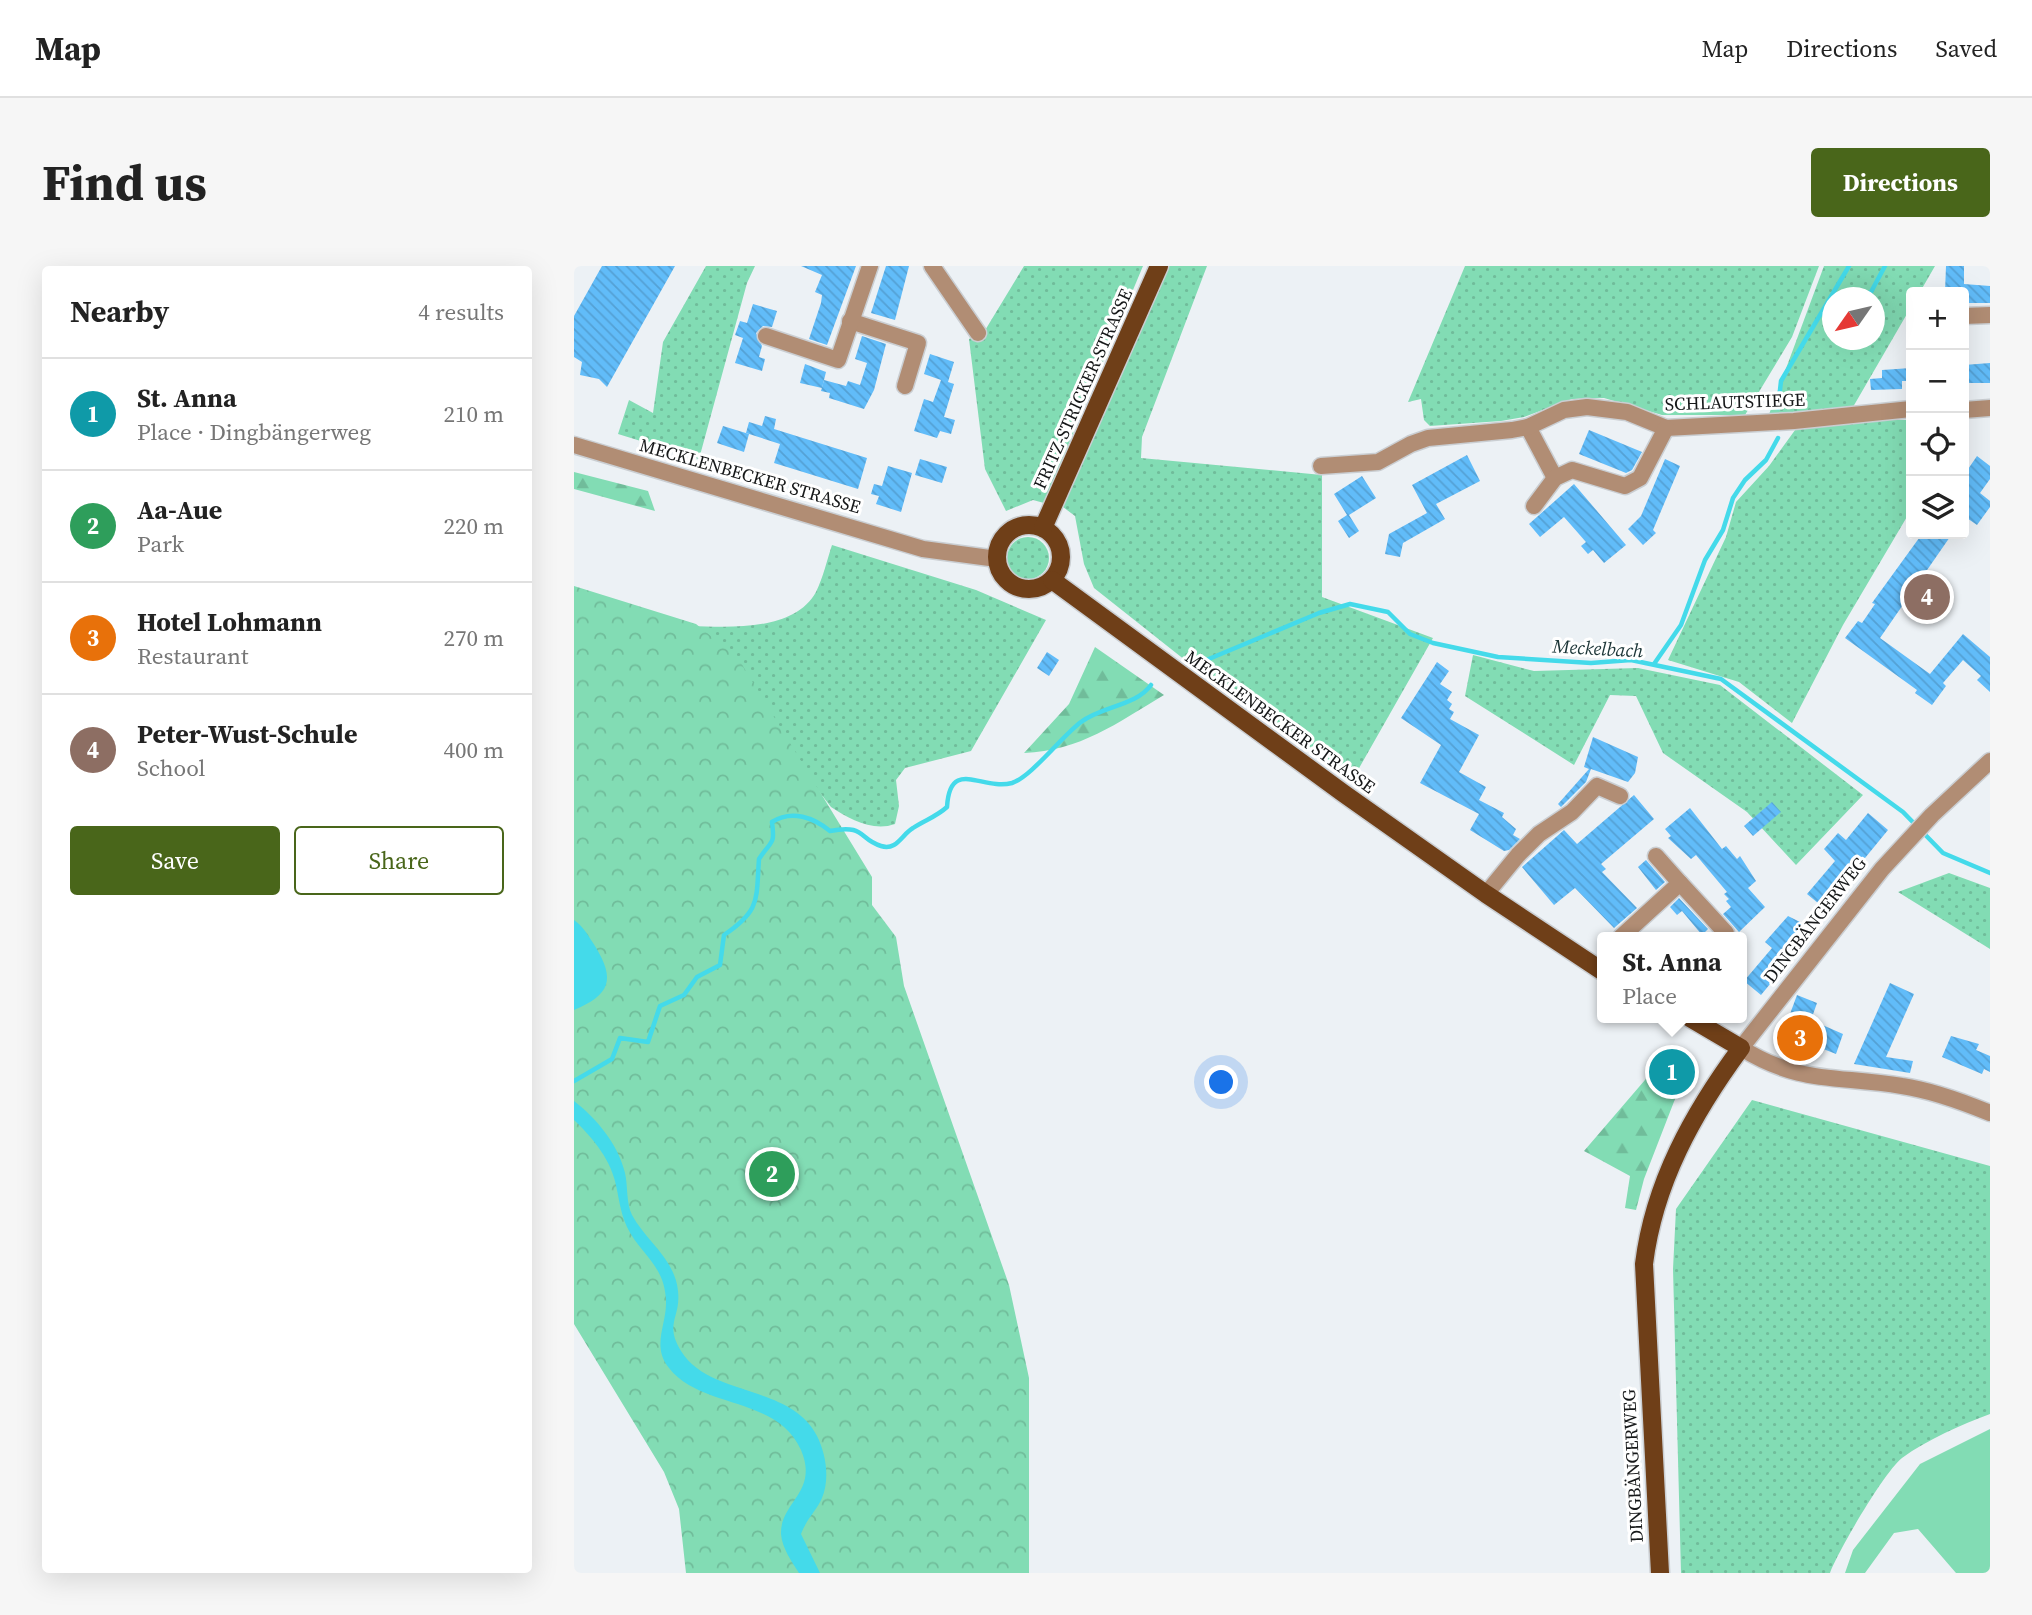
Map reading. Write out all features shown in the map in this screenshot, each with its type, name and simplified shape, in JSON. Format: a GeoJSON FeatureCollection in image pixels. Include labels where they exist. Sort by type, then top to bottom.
{"type":"FeatureCollection","features":[{"type":"Feature","properties":{"kind":"main road","name":"FRITZ-STRICKER-STRASSE"},"geometry":{"type":"LineString","coordinates":[[1043,528],[1159,266]]}},
{"type":"Feature","properties":{"kind":"main road"},"geometry":{"type":"LineString","coordinates":[[1030,525],[1043,528],[1059,546],[1061,558],[1052,580],[1041,587],[1017,587],[1000,571],[997,559],[999,546],[1005,535],[1017,527],[1030,525]]}},
{"type":"Feature","properties":{"kind":"main road","name":"MECKLENBECKER STRASSE"},"geometry":{"type":"LineString","coordinates":[[1052,580],[1186,680],[1486,894],[1597,963]]}},
{"type":"Feature","properties":{"kind":"main road"},"geometry":{"type":"LineString","coordinates":[[1698,1023],[1741,1048]]}},
{"type":"Feature","properties":{"kind":"main road","name":"DINGBÄNGERWEG"},"geometry":{"type":"LineString","coordinates":[[1660,1573],[1644,1264],[1648,1233],[1655,1203],[1692,1122],[1741,1048]]}},
{"type":"Feature","properties":{"kind":"street"},"geometry":{"type":"LineString","coordinates":[[766,336],[838,360],[870,266]]}},
{"type":"Feature","properties":{"kind":"street"},"geometry":{"type":"LineString","coordinates":[[932,266],[978,333]]}},
{"type":"Feature","properties":{"kind":"street"},"geometry":{"type":"LineString","coordinates":[[1969,316],[1990,315]]}},
{"type":"Feature","properties":{"kind":"street"},"geometry":{"type":"LineString","coordinates":[[850,321],[918,343],[905,386]]}},
{"type":"Feature","properties":{"kind":"street","name":"SCHLAUTSTIEGE"},"geometry":{"type":"LineString","coordinates":[[1321,466],[1378,462],[1428,438],[1528,427],[1564,410],[1587,407],[1627,412],[1666,428],[1794,421],[1906,410]]}},
{"type":"Feature","properties":{"kind":"street"},"geometry":{"type":"LineString","coordinates":[[1969,410],[1990,408]]}},
{"type":"Feature","properties":{"kind":"street"},"geometry":{"type":"LineString","coordinates":[[1528,427],[1555,478]]}},
{"type":"Feature","properties":{"kind":"street"},"geometry":{"type":"LineString","coordinates":[[1534,506],[1555,478],[1572,470],[1625,486],[1634,485],[1666,428]]}},
{"type":"Feature","properties":{"kind":"street","name":"MECKLENBECKER STRASSE"},"geometry":{"type":"LineString","coordinates":[[574,445],[923,549],[997,559]]}},
{"type":"Feature","properties":{"kind":"street","name":"DINGBÄNGERWEG"},"geometry":{"type":"LineString","coordinates":[[1741,1048],[1882,869],[1927,820],[1990,761]]}},
{"type":"Feature","properties":{"kind":"street"},"geometry":{"type":"LineString","coordinates":[[1486,894],[1539,834],[1572,812],[1597,786],[1620,796]]}},
{"type":"Feature","properties":{"kind":"street"},"geometry":{"type":"LineString","coordinates":[[1656,856],[1725,932]]}},
{"type":"Feature","properties":{"kind":"street"},"geometry":{"type":"LineString","coordinates":[[1626,932],[1680,883]]}},
{"type":"Feature","properties":{"kind":"street"},"geometry":{"type":"LineString","coordinates":[[1741,1048],[1780,1069],[1830,1080],[1906,1086],[1990,1113]]}},
{"type":"Feature","properties":{"kind":"green space"},"geometry":{"type":"Polygon","coordinates":[[[706,266],[755,266],[747,283],[699,459],[618,434],[629,400],[653,413],[663,342],[706,266]]]}},
{"type":"Feature","properties":{"kind":"green space"},"geometry":{"type":"Polygon","coordinates":[[[1024,266],[1143,266],[1044,503],[1033,500],[1006,511],[985,469],[969,339],[984,332],[1024,266]]]}},
{"type":"Feature","properties":{"kind":"green space"},"geometry":{"type":"Polygon","coordinates":[[[1165,266],[1207,266],[1142,437],[1141,458],[1322,475],[1322,597],[1433,638],[1354,777],[1195,668],[1094,588],[1084,564],[1075,516],[1063,507],[1165,266]]]}},
{"type":"Feature","properties":{"kind":"green space"},"geometry":{"type":"Polygon","coordinates":[[[1465,266],[1819,266],[1792,337],[1745,415],[1662,415],[1604,398],[1572,399],[1524,417],[1430,426],[1424,420],[1421,399],[1408,402],[1465,266]]]}},
{"type":"Feature","properties":{"kind":"green space"},"geometry":{"type":"Polygon","coordinates":[[[1824,266],[1935,266],[1923,287],[1906,287],[1906,316],[1853,407],[1768,417],[1824,266]]]}},
{"type":"Feature","properties":{"kind":"green space"},"geometry":{"type":"Polygon","coordinates":[[[1850,419],[1906,420],[1906,518],[1843,625],[1792,723],[1739,682],[1668,660],[1726,537],[1736,502],[1769,466],[1798,426],[1850,419]]]}},
{"type":"Feature","properties":{"kind":"green space"},"geometry":{"type":"Polygon","coordinates":[[[574,472],[648,491],[655,511],[574,489],[574,472]]]}},
{"type":"Feature","properties":{"kind":"green space"},"geometry":{"type":"Polygon","coordinates":[[[1028,537],[1043,543],[1049,558],[1043,573],[1028,579],[1013,573],[1007,558],[1013,543],[1028,537]]]}},
{"type":"Feature","properties":{"kind":"green space"},"geometry":{"type":"Polygon","coordinates":[[[832,545],[976,590],[1046,620],[971,751],[905,768],[896,780],[899,806],[895,824],[887,826],[862,823],[831,807],[691,626],[760,624],[793,614],[806,605],[816,592],[832,545]]]}},
{"type":"Feature","properties":{"kind":"green space"},"geometry":{"type":"Polygon","coordinates":[[[574,586],[696,624],[738,658],[872,877],[872,905],[896,937],[904,986],[1009,1285],[1029,1378],[1029,1573],[686,1573],[679,1509],[664,1472],[574,1324],[574,586]]]}},
{"type":"Feature","properties":{"kind":"green space"},"geometry":{"type":"Polygon","coordinates":[[[1095,647],[1164,695],[1081,741],[1044,751],[1024,753],[1069,704],[1095,647]]]}},
{"type":"Feature","properties":{"kind":"green space"},"geometry":{"type":"Polygon","coordinates":[[[1473,655],[1534,671],[1638,668],[1720,685],[1863,795],[1796,865],[1747,812],[1663,753],[1636,696],[1610,695],[1574,765],[1465,696],[1473,655]]]}},
{"type":"Feature","properties":{"kind":"green space"},"geometry":{"type":"Polygon","coordinates":[[[1949,873],[1990,888],[1990,949],[1898,892],[1949,873]]]}},
{"type":"Feature","properties":{"kind":"green space"},"geometry":{"type":"Polygon","coordinates":[[[1663,1059],[1682,1081],[1644,1179],[1636,1210],[1625,1208],[1630,1176],[1584,1151],[1663,1059]]]}},
{"type":"Feature","properties":{"kind":"green space"},"geometry":{"type":"Polygon","coordinates":[[[1752,1100],[1990,1166],[1990,1414],[1945,1433],[1902,1458],[1863,1512],[1830,1573],[1681,1573],[1673,1269],[1676,1209],[1752,1100]]]}},
{"type":"Feature","properties":{"kind":"green space"},"geometry":{"type":"Polygon","coordinates":[[[1990,1429],[1990,1573],[1956,1573],[1918,1529],[1894,1533],[1865,1573],[1845,1573],[1853,1550],[1920,1464],[1990,1429]]]}},
{"type":"Feature","properties":{"kind":"water"},"geometry":{"type":"Polygon","coordinates":[[[574,920],[602,958],[607,977],[602,992],[574,1010],[574,920]]]}},
{"type":"Feature","properties":{"kind":"water"},"geometry":{"type":"Polygon","coordinates":[[[574,1101],[591,1116],[612,1142],[622,1162],[632,1215],[672,1269],[678,1291],[673,1327],[681,1351],[694,1366],[710,1376],[789,1407],[805,1419],[817,1436],[825,1459],[826,1483],[820,1502],[801,1534],[820,1573],[799,1573],[788,1555],[781,1534],[786,1513],[802,1487],[805,1476],[801,1450],[790,1433],[775,1420],[700,1391],[669,1368],[660,1343],[666,1310],[665,1289],[657,1269],[627,1227],[615,1181],[604,1155],[574,1120],[574,1101]]]}},
{"type":"Feature","properties":{"kind":"building"},"geometry":{"type":"Polygon","coordinates":[[[602,266],[675,266],[607,387],[599,379],[580,375],[582,362],[574,357],[574,316],[602,266]]]}},
{"type":"Feature","properties":{"kind":"building"},"geometry":{"type":"Polygon","coordinates":[[[801,266],[856,266],[827,345],[809,339],[821,303],[822,295],[815,292],[822,275],[801,266]]]}},
{"type":"Feature","properties":{"kind":"building"},"geometry":{"type":"Polygon","coordinates":[[[886,266],[909,266],[895,320],[871,313],[886,266]]]}},
{"type":"Feature","properties":{"kind":"building"},"geometry":{"type":"Polygon","coordinates":[[[1946,266],[1964,266],[1964,284],[1990,286],[1990,303],[1969,303],[1969,287],[1945,287],[1946,266]]]}},
{"type":"Feature","properties":{"kind":"building"},"geometry":{"type":"Polygon","coordinates":[[[753,304],[777,311],[772,327],[763,326],[756,333],[762,346],[759,357],[765,359],[762,371],[735,363],[743,338],[735,335],[740,321],[747,323],[753,304]]]}},
{"type":"Feature","properties":{"kind":"building"},"geometry":{"type":"Polygon","coordinates":[[[862,336],[886,344],[874,390],[864,409],[829,398],[830,393],[821,391],[824,380],[846,386],[848,381],[860,385],[867,363],[855,359],[862,336]]]}},
{"type":"Feature","properties":{"kind":"building"},"geometry":{"type":"Polygon","coordinates":[[[930,354],[954,362],[948,382],[954,384],[944,417],[955,420],[951,434],[940,431],[937,438],[914,431],[924,399],[933,402],[941,380],[924,374],[930,354]]]}},
{"type":"Feature","properties":{"kind":"building"},"geometry":{"type":"Polygon","coordinates":[[[1990,363],[1990,383],[1969,383],[1969,365],[1990,363]]]}},
{"type":"Feature","properties":{"kind":"building"},"geometry":{"type":"Polygon","coordinates":[[[805,364],[826,372],[822,388],[800,383],[805,364]]]}},
{"type":"Feature","properties":{"kind":"building"},"geometry":{"type":"Polygon","coordinates":[[[1906,368],[1906,381],[1902,381],[1902,389],[1871,390],[1870,379],[1882,378],[1882,370],[1906,368]]]}},
{"type":"Feature","properties":{"kind":"building"},"geometry":{"type":"Polygon","coordinates":[[[765,416],[776,419],[774,429],[867,458],[858,489],[774,463],[780,444],[746,433],[749,422],[762,426],[765,416]]]}},
{"type":"Feature","properties":{"kind":"building"},"geometry":{"type":"Polygon","coordinates":[[[723,426],[749,434],[744,452],[717,443],[723,426]]]}},
{"type":"Feature","properties":{"kind":"building"},"geometry":{"type":"Polygon","coordinates":[[[1589,430],[1642,452],[1632,470],[1626,473],[1579,454],[1589,430]]]}},
{"type":"Feature","properties":{"kind":"building"},"geometry":{"type":"Polygon","coordinates":[[[1467,455],[1480,481],[1436,504],[1445,519],[1403,543],[1400,557],[1385,554],[1389,534],[1427,513],[1412,485],[1467,455]]]}},
{"type":"Feature","properties":{"kind":"building"},"geometry":{"type":"Polygon","coordinates":[[[1977,456],[1990,466],[1990,479],[1980,493],[1990,501],[1990,507],[1977,525],[1969,519],[1969,468],[1977,456]]]}},
{"type":"Feature","properties":{"kind":"building"},"geometry":{"type":"Polygon","coordinates":[[[920,459],[947,467],[942,483],[915,475],[920,459]]]}},
{"type":"Feature","properties":{"kind":"building"},"geometry":{"type":"Polygon","coordinates":[[[1665,459],[1680,466],[1653,530],[1656,533],[1643,545],[1628,529],[1641,516],[1665,459]]]}},
{"type":"Feature","properties":{"kind":"building"},"geometry":{"type":"Polygon","coordinates":[[[888,466],[912,473],[901,512],[876,504],[879,496],[871,494],[874,484],[882,486],[888,466]]]}},
{"type":"Feature","properties":{"kind":"building"},"geometry":{"type":"Polygon","coordinates":[[[1362,476],[1376,498],[1349,515],[1359,531],[1349,538],[1338,521],[1347,515],[1334,494],[1362,476]]]}},
{"type":"Feature","properties":{"kind":"building"},"geometry":{"type":"Polygon","coordinates":[[[1574,484],[1626,545],[1604,563],[1593,550],[1588,554],[1581,546],[1586,542],[1564,517],[1540,537],[1529,524],[1574,484]]]}},
{"type":"Feature","properties":{"kind":"building"},"geometry":{"type":"Polygon","coordinates":[[[1918,539],[1949,539],[1880,638],[1930,674],[1963,634],[1990,657],[1990,692],[1977,680],[1981,676],[1963,660],[1943,683],[1946,686],[1932,705],[1915,693],[1917,690],[1845,638],[1858,621],[1862,623],[1875,604],[1872,603],[1918,539]]]}},
{"type":"Feature","properties":{"kind":"building"},"geometry":{"type":"Polygon","coordinates":[[[1047,652],[1059,660],[1049,676],[1037,668],[1047,652]]]}},
{"type":"Feature","properties":{"kind":"building"},"geometry":{"type":"Polygon","coordinates":[[[1437,662],[1449,671],[1440,684],[1452,692],[1447,700],[1452,704],[1449,709],[1454,712],[1450,719],[1479,735],[1459,772],[1486,787],[1479,800],[1504,813],[1502,817],[1516,829],[1513,835],[1520,839],[1509,850],[1504,851],[1470,830],[1479,814],[1420,783],[1441,745],[1401,718],[1437,662]]]}},
{"type":"Feature","properties":{"kind":"building"},"geometry":{"type":"Polygon","coordinates":[[[1593,737],[1638,757],[1635,773],[1628,782],[1591,769],[1586,782],[1561,807],[1558,804],[1589,769],[1584,767],[1593,737]]]}},
{"type":"Feature","properties":{"kind":"building"},"geometry":{"type":"Polygon","coordinates":[[[1634,795],[1654,819],[1601,864],[1606,869],[1602,872],[1637,908],[1614,928],[1575,888],[1554,905],[1522,867],[1564,830],[1577,844],[1634,795]]]}},
{"type":"Feature","properties":{"kind":"building"},"geometry":{"type":"Polygon","coordinates":[[[1772,802],[1781,812],[1753,836],[1744,826],[1772,802]]]}},
{"type":"Feature","properties":{"kind":"building"},"geometry":{"type":"Polygon","coordinates":[[[1690,808],[1722,849],[1726,846],[1737,859],[1740,856],[1756,881],[1748,888],[1765,907],[1739,932],[1723,914],[1731,907],[1724,894],[1727,892],[1696,855],[1691,859],[1668,838],[1671,836],[1665,829],[1690,808]]]}},
{"type":"Feature","properties":{"kind":"building"},"geometry":{"type":"Polygon","coordinates":[[[1868,813],[1888,830],[1824,908],[1807,894],[1835,861],[1824,849],[1838,833],[1846,840],[1868,813]]]}},
{"type":"Feature","properties":{"kind":"building"},"geometry":{"type":"Polygon","coordinates":[[[1646,860],[1665,882],[1656,890],[1638,867],[1646,860]]]}},
{"type":"Feature","properties":{"kind":"building"},"geometry":{"type":"Polygon","coordinates":[[[1679,898],[1708,929],[1700,932],[1682,911],[1677,915],[1670,907],[1679,898]]]}},
{"type":"Feature","properties":{"kind":"building"},"geometry":{"type":"Polygon","coordinates":[[[1788,916],[1802,923],[1796,930],[1800,933],[1772,965],[1780,972],[1761,995],[1747,983],[1747,977],[1772,948],[1765,942],[1788,916]]]}},
{"type":"Feature","properties":{"kind":"building"},"geometry":{"type":"Polygon","coordinates":[[[1890,983],[1914,994],[1886,1057],[1913,1061],[1910,1073],[1854,1064],[1890,983]]]}},
{"type":"Feature","properties":{"kind":"building"},"geometry":{"type":"Polygon","coordinates":[[[1797,995],[1817,1003],[1811,1020],[1843,1034],[1836,1054],[1783,1033],[1797,995]]]}},
{"type":"Feature","properties":{"kind":"building"},"geometry":{"type":"Polygon","coordinates":[[[1951,1036],[1979,1044],[1976,1050],[1990,1056],[1990,1072],[1984,1069],[1982,1074],[1942,1057],[1951,1036]]]}},
{"type":"Feature","properties":{"kind":"waterway"},"geometry":{"type":"LineString","coordinates":[[1778,408],[1781,381],[1849,266]]}},
{"type":"Feature","properties":{"kind":"waterway"},"geometry":{"type":"LineString","coordinates":[[1874,287],[1885,266]]}},
{"type":"Feature","properties":{"kind":"waterway"},"geometry":{"type":"LineString","coordinates":[[1654,664],[1681,625],[1705,560],[1723,530],[1733,498],[1745,480],[1766,460],[1778,438]]}},
{"type":"Feature","properties":{"kind":"waterway","name":"Meckelbach"},"geometry":{"type":"LineString","coordinates":[[1204,661],[1319,613],[1350,604],[1388,612],[1410,634],[1433,643],[1498,657],[1591,663],[1631,660],[1721,679],[1903,812],[1943,853],[1990,873]]}},
{"type":"Feature","properties":{"kind":"waterway","name":"Meckelbach"},"geometry":{"type":"LineString","coordinates":[[574,1081],[612,1059],[620,1038],[648,1042],[660,1006],[684,995],[697,977],[720,965],[724,935],[745,918],[754,903],[759,859],[773,839],[772,822],[787,816],[803,817],[830,831],[850,829],[881,846],[891,846],[917,825],[947,807],[949,792],[954,783],[969,779],[1012,783],[1028,773],[1081,722],[1099,712],[1128,702],[1151,685]]}},
{"type":"Feature","properties":{"kind":"place","name":"Peter-Wust-Schule"},"geometry":{"type":"Point","coordinates":[1927,597]}},
{"type":"Feature","properties":{"kind":"place","name":"Hotel Lohmann"},"geometry":{"type":"Point","coordinates":[1800,1038]}},
{"type":"Feature","properties":{"kind":"place","name":"St. Anna"},"geometry":{"type":"Point","coordinates":[1672,1072]}},
{"type":"Feature","properties":{"kind":"place","name":"Aa-Aue"},"geometry":{"type":"Point","coordinates":[772,1174]}}]}
